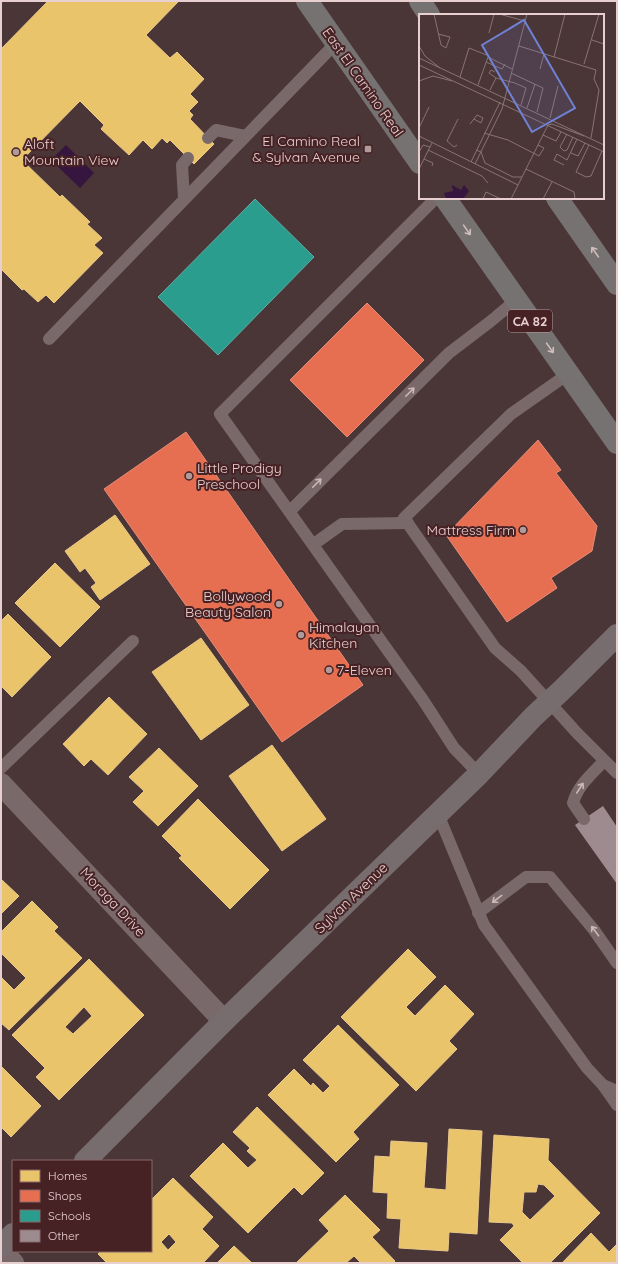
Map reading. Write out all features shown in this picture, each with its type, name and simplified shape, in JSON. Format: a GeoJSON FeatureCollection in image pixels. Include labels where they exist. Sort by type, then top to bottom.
{"type":"FeatureCollection","features":[{"type":"Feature","properties":{"kind":"main road","name":"East El Camino Real"},"geometry":{"type":"LineString","coordinates":[[307,1],[419,162]]}},
{"type":"Feature","properties":{"kind":"main road"},"geometry":{"type":"LineString","coordinates":[[420,1],[428,14]]}},
{"type":"Feature","properties":{"kind":"main road","name":"CA 82"},"geometry":{"type":"LineString","coordinates":[[446,199],[617,443]]}},
{"type":"Feature","properties":{"kind":"main road"},"geometry":{"type":"LineString","coordinates":[[558,199],[617,284]]}},
{"type":"Feature","properties":{"kind":"street","name":"Sylvan Avenue"},"geometry":{"type":"LineString","coordinates":[[86,1160],[224,1021],[479,774],[617,635]]}},
{"type":"Feature","properties":{"kind":"street","name":"Moraga Drive"},"geometry":{"type":"LineString","coordinates":[[1,784],[224,1021]]}},
{"type":"Feature","properties":{"kind":"street"},"geometry":{"type":"LineString","coordinates":[[1,1246],[12,1235]]}},
{"type":"Feature","properties":{"kind":"street"},"geometry":{"type":"LineString","coordinates":[[1,1251],[13,1263]]}},
{"type":"Feature","properties":{"kind":"lane"},"geometry":{"type":"LineString","coordinates":[[49,338],[336,43]]}},
{"type":"Feature","properties":{"kind":"lane"},"geometry":{"type":"LineString","coordinates":[[208,138],[216,130],[245,136]]}},
{"type":"Feature","properties":{"kind":"lane"},"geometry":{"type":"LineString","coordinates":[[184,199],[182,165],[188,158]]}},
{"type":"Feature","properties":{"kind":"lane"},"geometry":{"type":"LineString","coordinates":[[435,199],[220,414],[314,544],[423,700],[454,748],[479,774]]}},
{"type":"Feature","properties":{"kind":"lane"},"geometry":{"type":"LineString","coordinates":[[290,511],[449,353],[516,300]]}},
{"type":"Feature","properties":{"kind":"lane"},"geometry":{"type":"LineString","coordinates":[[568,374],[511,414],[404,518],[495,648],[521,671],[604,761],[617,773]]}},
{"type":"Feature","properties":{"kind":"lane"},"geometry":{"type":"LineString","coordinates":[[314,544],[342,524],[408,523]]}},
{"type":"Feature","properties":{"kind":"lane"},"geometry":{"type":"LineString","coordinates":[[1,768],[133,641]]}},
{"type":"Feature","properties":{"kind":"lane"},"geometry":{"type":"LineString","coordinates":[[584,819],[574,803],[576,794],[583,783],[604,761]]}},
{"type":"Feature","properties":{"kind":"lane"},"geometry":{"type":"LineString","coordinates":[[438,814],[484,925],[587,1068],[603,1085],[617,1105]]}},
{"type":"Feature","properties":{"kind":"lane"},"geometry":{"type":"LineString","coordinates":[[478,913],[526,877],[550,878],[594,930],[617,963]]}},
{"type":"Feature","properties":{"kind":"lane"},"geometry":{"type":"LineString","coordinates":[[603,1085],[617,1091]]}},
{"type":"Feature","properties":{"kind":"shaded area"},"geometry":{"type":"Polygon","coordinates":[[[66,145],[94,173],[80,188],[51,160],[66,145]]]}},
{"type":"Feature","properties":{"kind":"building: Homes","name":"Aloft Mountain View"},"geometry":{"type":"Polygon","coordinates":[[[48,1],[179,1],[146,35],[170,58],[177,52],[204,79],[190,94],[198,102],[189,111],[193,115],[190,119],[214,144],[194,164],[170,140],[167,143],[162,138],[152,149],[143,140],[129,155],[101,129],[104,125],[80,101],[22,160],[60,197],[62,195],[90,222],[87,224],[102,238],[94,245],[103,253],[54,303],[46,295],[38,302],[24,289],[22,290],[1,269],[1,49],[48,1]]]}},
{"type":"Feature","properties":{"kind":"building: Homes"},"geometry":{"type":"Polygon","coordinates":[[[115,515],[150,564],[100,600],[91,587],[96,583],[85,568],[80,572],[65,551],[115,515]]]}},
{"type":"Feature","properties":{"kind":"building: Homes"},"geometry":{"type":"Polygon","coordinates":[[[55,563],[100,607],[60,647],[15,603],[55,563]]]}},
{"type":"Feature","properties":{"kind":"building: Homes"},"geometry":{"type":"Polygon","coordinates":[[[8,614],[51,657],[12,697],[1,686],[1,621],[8,614]]]}},
{"type":"Feature","properties":{"kind":"building: Homes"},"geometry":{"type":"Polygon","coordinates":[[[201,638],[249,705],[201,740],[152,672],[201,638]]]}},
{"type":"Feature","properties":{"kind":"building: Homes"},"geometry":{"type":"Polygon","coordinates":[[[109,697],[147,734],[108,775],[91,759],[84,766],[63,744],[109,697]]]}},
{"type":"Feature","properties":{"kind":"building: Homes"},"geometry":{"type":"Polygon","coordinates":[[[272,745],[326,819],[282,851],[229,776],[272,745]]]}},
{"type":"Feature","properties":{"kind":"building: Homes"},"geometry":{"type":"Polygon","coordinates":[[[159,748],[198,786],[158,826],[133,802],[144,791],[129,777],[159,748]]]}},
{"type":"Feature","properties":{"kind":"building: Homes"},"geometry":{"type":"Polygon","coordinates":[[[198,799],[269,870],[230,909],[179,858],[182,856],[162,836],[198,799]]]}},
{"type":"Feature","properties":{"kind":"building: Homes"},"geometry":{"type":"Polygon","coordinates":[[[1,879],[19,896],[1,914],[1,879]]]}},
{"type":"Feature","properties":{"kind":"building: Homes"},"geometry":{"type":"Polygon","coordinates":[[[32,901],[58,927],[54,931],[82,958],[9,1030],[1,1023],[1,977],[14,990],[26,978],[1,953],[1,932],[32,901]]]}},
{"type":"Feature","properties":{"kind":"building: Homes"},"geometry":{"type":"Polygon","coordinates":[[[408,949],[436,977],[406,1007],[415,1016],[445,985],[474,1014],[449,1041],[457,1049],[416,1091],[341,1017],[408,949]]]}},
{"type":"Feature","properties":{"kind":"building: Homes"},"geometry":{"type":"Polygon","coordinates":[[[89,959],[144,1015],[59,1100],[36,1077],[45,1068],[12,1035],[89,959]],[[84,1007],[65,1027],[73,1034],[92,1016],[84,1007]]]}},
{"type":"Feature","properties":{"kind":"building: Homes"},"geometry":{"type":"Polygon","coordinates":[[[338,1025],[399,1085],[353,1132],[359,1139],[336,1162],[268,1095],[294,1069],[311,1086],[313,1083],[323,1093],[330,1086],[303,1060],[338,1025]]]}},
{"type":"Feature","properties":{"kind":"building: Homes"},"geometry":{"type":"Polygon","coordinates":[[[1,1066],[41,1106],[11,1137],[1,1127],[1,1066]]]}},
{"type":"Feature","properties":{"kind":"building: Homes"},"geometry":{"type":"Polygon","coordinates":[[[257,1107],[324,1173],[302,1195],[294,1187],[248,1233],[190,1176],[223,1143],[248,1168],[257,1160],[247,1151],[250,1148],[233,1132],[257,1107]]]}},
{"type":"Feature","properties":{"kind":"building: Homes"},"geometry":{"type":"Polygon","coordinates":[[[449,1129],[482,1131],[477,1234],[449,1232],[448,1251],[399,1248],[401,1219],[387,1218],[388,1193],[373,1192],[375,1156],[390,1157],[391,1141],[427,1143],[424,1188],[446,1190],[449,1129]]]}},
{"type":"Feature","properties":{"kind":"building: Homes"},"geometry":{"type":"Polygon","coordinates":[[[494,1135],[549,1139],[548,1160],[600,1213],[550,1263],[523,1263],[500,1240],[514,1226],[512,1223],[489,1222],[494,1135]],[[538,1184],[536,1192],[524,1192],[522,1212],[530,1220],[555,1196],[544,1185],[538,1184]]]}},
{"type":"Feature","properties":{"kind":"building: Homes"},"geometry":{"type":"Polygon","coordinates":[[[173,1178],[213,1217],[202,1229],[219,1246],[203,1263],[107,1263],[98,1254],[100,1252],[152,1252],[152,1199],[173,1178]],[[169,1234],[161,1242],[168,1250],[176,1242],[169,1234]]]}},
{"type":"Feature","properties":{"kind":"building: Homes"},"geometry":{"type":"Polygon","coordinates":[[[345,1195],[380,1230],[372,1237],[395,1261],[393,1263],[361,1263],[354,1256],[346,1263],[296,1263],[329,1231],[319,1220],[345,1195]]]}},
{"type":"Feature","properties":{"kind":"building: Homes"},"geometry":{"type":"Polygon","coordinates":[[[591,1233],[609,1252],[616,1245],[617,1246],[617,1263],[562,1263],[591,1233]]]}},
{"type":"Feature","properties":{"kind":"building: Homes"},"geometry":{"type":"Polygon","coordinates":[[[234,1246],[252,1263],[217,1263],[234,1246]]]}},
{"type":"Feature","properties":{"kind":"building: Shops"},"geometry":{"type":"Polygon","coordinates":[[[367,303],[424,360],[347,437],[290,380],[367,303]]]}},
{"type":"Feature","properties":{"kind":"building: Shops"},"geometry":{"type":"Polygon","coordinates":[[[186,432],[363,685],[282,742],[104,489],[186,432]]]}},
{"type":"Feature","properties":{"kind":"building: Shops","name":"Mattress Firm"},"geometry":{"type":"Polygon","coordinates":[[[538,440],[561,470],[556,473],[597,526],[592,551],[551,578],[557,588],[507,622],[446,535],[538,440]]]}},
{"type":"Feature","properties":{"kind":"building: Schools"},"geometry":{"type":"Polygon","coordinates":[[[255,199],[314,257],[218,355],[158,297],[255,199]]]}},
{"type":"Feature","properties":{"kind":"building: Other"},"geometry":{"type":"Polygon","coordinates":[[[603,806],[617,827],[617,884],[575,825],[603,806]]]}},
{"type":"Feature","properties":{"kind":"place","name":"El Camino Real & Sylvan Avenue"},"geometry":{"type":"Point","coordinates":[368,149]}},
{"type":"Feature","properties":{"kind":"place","name":"Aloft Mountain View"},"geometry":{"type":"Point","coordinates":[16,152]}},
{"type":"Feature","properties":{"kind":"place","name":"Little Prodigy Preschool"},"geometry":{"type":"Point","coordinates":[189,476]}},
{"type":"Feature","properties":{"kind":"place","name":"Mattress Firm"},"geometry":{"type":"Point","coordinates":[523,530]}},
{"type":"Feature","properties":{"kind":"place","name":"Bollywood Beauty Salon"},"geometry":{"type":"Point","coordinates":[279,604]}},
{"type":"Feature","properties":{"kind":"place","name":"Himalayan Kitchen"},"geometry":{"type":"Point","coordinates":[301,635]}},
{"type":"Feature","properties":{"kind":"place","name":"7-Eleven"},"geometry":{"type":"Point","coordinates":[329,670]}}]}
